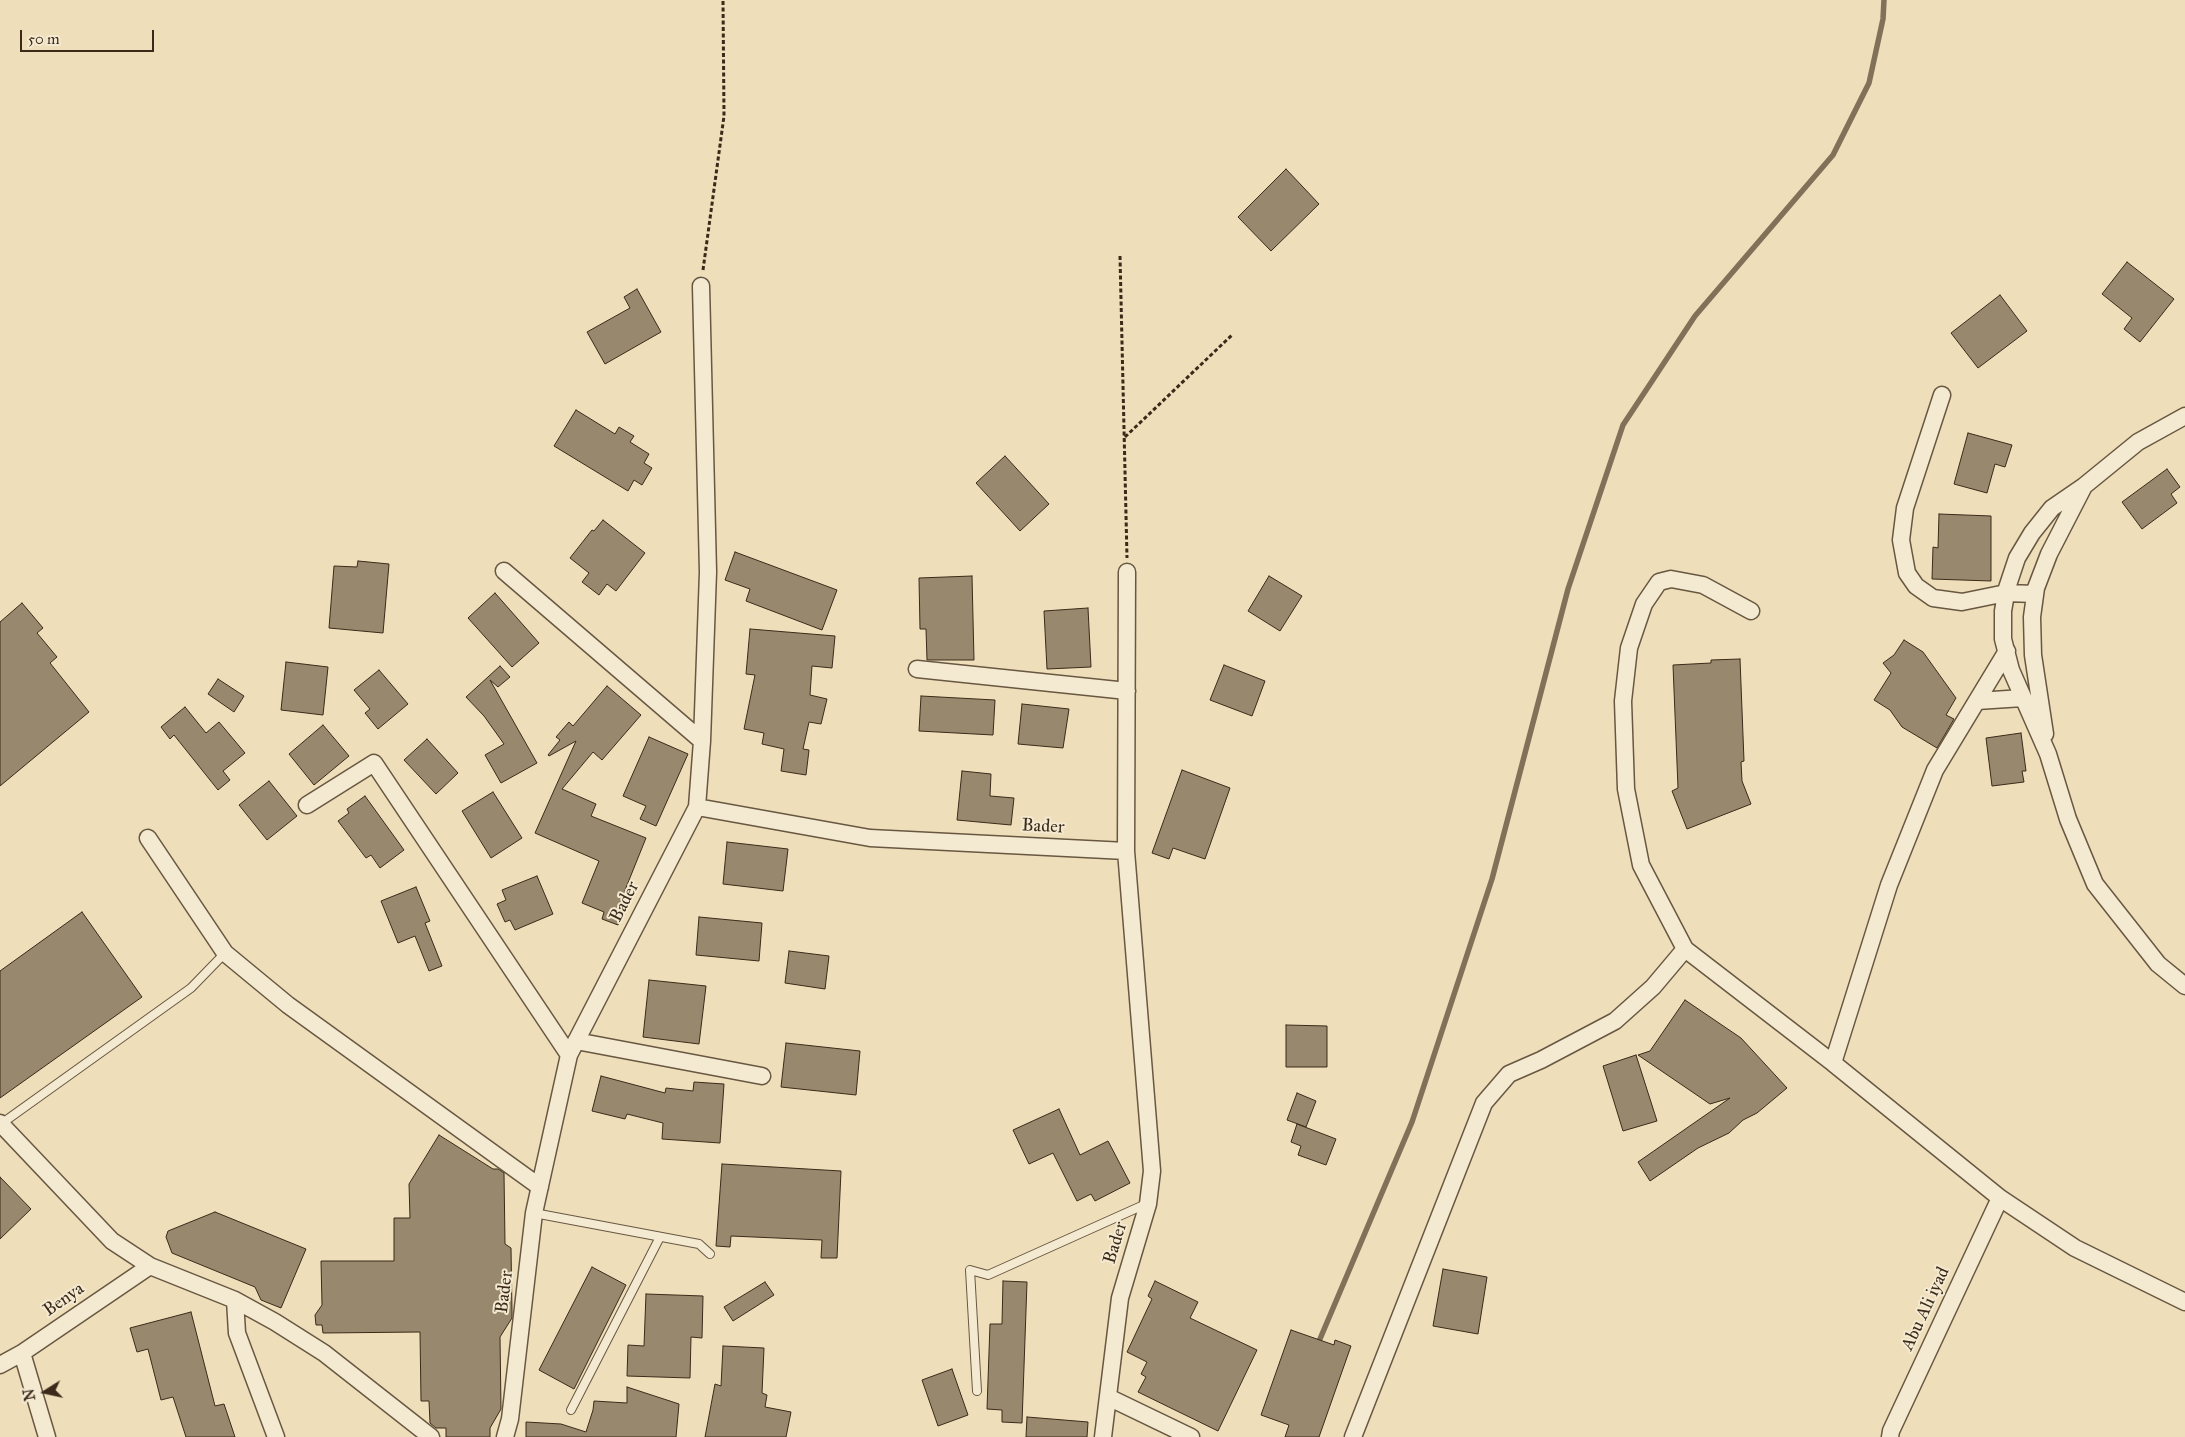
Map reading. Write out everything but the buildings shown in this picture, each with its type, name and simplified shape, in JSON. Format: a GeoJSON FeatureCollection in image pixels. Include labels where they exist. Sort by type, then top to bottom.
{"type":"FeatureCollection","features":[{"type":"Feature","properties":{"kind":"street"},"geometry":{"type":"LineString","coordinates":[[697,807],[702,741],[708,572],[701,286]]}},
{"type":"Feature","properties":{"kind":"street"},"geometry":{"type":"LineString","coordinates":[[1942,395],[1905,508],[1901,540],[1907,573],[1916,586],[1933,598],[1962,602],[2006,593],[2035,594]]}},
{"type":"Feature","properties":{"kind":"street"},"geometry":{"type":"LineString","coordinates":[[2185,416],[2138,442],[2084,486],[2052,508],[2032,533],[2017,558],[2006,593],[2003,611],[2004,639],[2011,670],[2048,754],[2068,819],[2095,884],[2158,964],[2185,986]]}},
{"type":"Feature","properties":{"kind":"street"},"geometry":{"type":"LineString","coordinates":[[2048,754],[2032,656],[2032,617],[2035,594],[2049,554],[2084,486]]}},
{"type":"Feature","properties":{"kind":"street"},"geometry":{"type":"LineString","coordinates":[[504,570],[702,741]]}},
{"type":"Feature","properties":{"kind":"street","name":"Bader"},"geometry":{"type":"LineString","coordinates":[[1103,1437],[1110,1398],[1120,1298],[1148,1204],[1152,1171],[1126,851],[1127,572]]}},
{"type":"Feature","properties":{"kind":"street"},"geometry":{"type":"LineString","coordinates":[[1751,611],[1702,585],[1671,579],[1659,582],[1644,604],[1628,648],[1623,701],[1628,799],[1641,865],[1685,949],[1833,1064],[2000,1198],[2075,1248],[2185,1302]]}},
{"type":"Feature","properties":{"kind":"street"},"geometry":{"type":"LineString","coordinates":[[1833,1064],[1896,868],[1935,770],[2006,651]]}},
{"type":"Feature","properties":{"kind":"street"},"geometry":{"type":"LineString","coordinates":[[916,669],[1127,691]]}},
{"type":"Feature","properties":{"kind":"street"},"geometry":{"type":"LineString","coordinates":[[1977,702],[2023,698]]}},
{"type":"Feature","properties":{"kind":"street"},"geometry":{"type":"LineString","coordinates":[[306,805],[374,763],[572,1048],[762,1076]]}},
{"type":"Feature","properties":{"kind":"street","name":"Bader"},"geometry":{"type":"LineString","coordinates":[[506,1437],[510,1419],[534,1213],[572,1048],[697,807],[870,838],[1126,851]]}},
{"type":"Feature","properties":{"kind":"street"},"geometry":{"type":"LineString","coordinates":[[148,838],[225,953],[288,1005],[540,1187]]}},
{"type":"Feature","properties":{"kind":"street"},"geometry":{"type":"LineString","coordinates":[[1353,1437],[1484,1103],[1509,1074],[1541,1060],[1615,1020],[1653,987],[1685,949]]}},
{"type":"Feature","properties":{"kind":"street"},"geometry":{"type":"LineString","coordinates":[[0,1124],[112,1241],[150,1266],[235,1300],[275,1322],[324,1353],[431,1437]]}},
{"type":"Feature","properties":{"kind":"street","name":"Abu Ali iyad"},"geometry":{"type":"LineString","coordinates":[[1890,1437],[1891,1431],[2000,1198]]}},
{"type":"Feature","properties":{"kind":"street","name":"Benya"},"geometry":{"type":"LineString","coordinates":[[0,1365],[22,1353],[150,1266]]}},
{"type":"Feature","properties":{"kind":"street"},"geometry":{"type":"LineString","coordinates":[[235,1300],[237,1333],[276,1437]]}},
{"type":"Feature","properties":{"kind":"street"},"geometry":{"type":"LineString","coordinates":[[22,1353],[47,1437]]}},
{"type":"Feature","properties":{"kind":"street"},"geometry":{"type":"LineString","coordinates":[[1110,1398],[1191,1437]]}},
{"type":"Feature","properties":{"kind":"lane"},"geometry":{"type":"LineString","coordinates":[[0,1124],[191,988],[225,953]]}},
{"type":"Feature","properties":{"kind":"lane"},"geometry":{"type":"LineString","coordinates":[[978,1391],[970,1270],[988,1275],[1148,1204]]}},
{"type":"Feature","properties":{"kind":"lane"},"geometry":{"type":"LineString","coordinates":[[534,1213],[699,1244],[710,1254]]}},
{"type":"Feature","properties":{"kind":"lane"},"geometry":{"type":"LineString","coordinates":[[571,1410],[660,1237]]}},
{"type":"Feature","properties":{"kind":"path"},"geometry":{"type":"LineString","coordinates":[[701,286],[724,116],[723,0]]}},
{"type":"Feature","properties":{"kind":"path"},"geometry":{"type":"LineString","coordinates":[[1120,256],[1127,572]]}},
{"type":"Feature","properties":{"kind":"path"},"geometry":{"type":"LineString","coordinates":[[1124,437],[1233,334]]}},
{"type":"Feature","properties":{"kind":"waterway"},"geometry":{"type":"LineString","coordinates":[[1317,1346],[1412,1122],[1492,879],[1568,589],[1623,425],[1695,316],[1833,155],[1869,83],[1883,19],[1884,0]]}}]}
